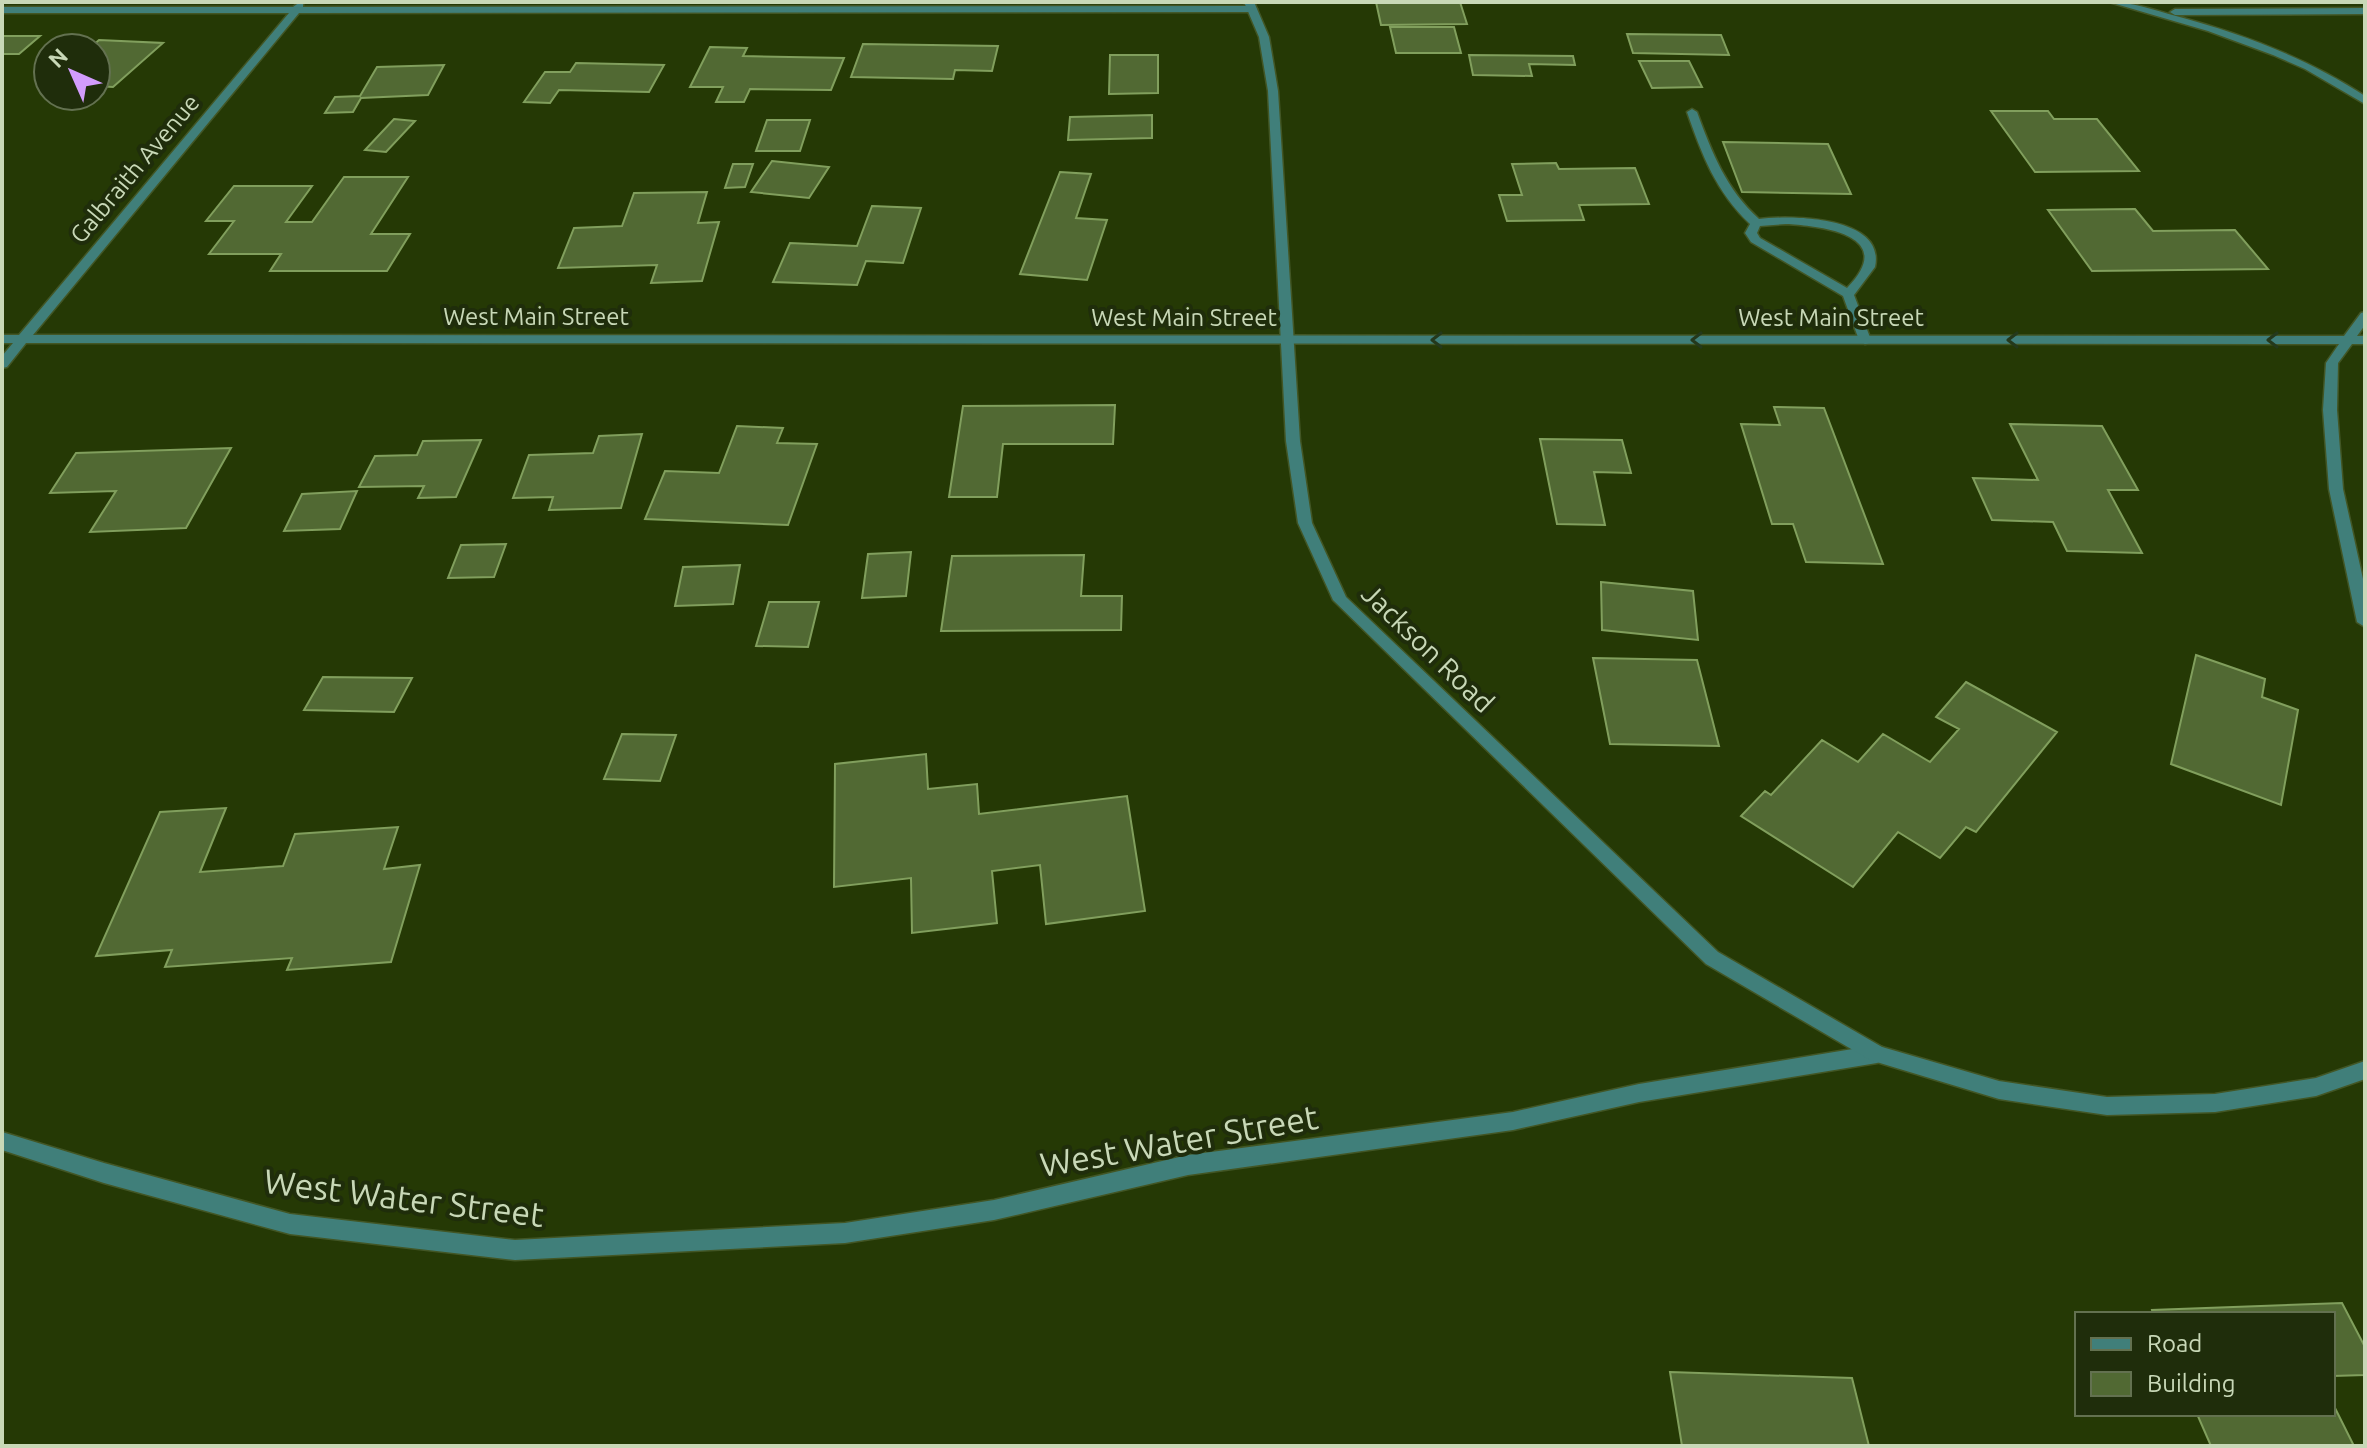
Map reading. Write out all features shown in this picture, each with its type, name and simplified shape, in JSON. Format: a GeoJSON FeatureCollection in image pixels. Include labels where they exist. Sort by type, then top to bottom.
{"type":"FeatureCollection","features":[{"type":"Feature","properties":{"kind":"street"},"geometry":{"type":"LineString","coordinates":[[2114,2],[2238,38],[2302,66],[2365,101]]}},
{"type":"Feature","properties":{"kind":"street"},"geometry":{"type":"LineString","coordinates":[[2,10],[299,6],[1250,6]]}},
{"type":"Feature","properties":{"kind":"street","name":"Galbraith Avenue"},"geometry":{"type":"LineString","coordinates":[[2,364],[299,6]]}},
{"type":"Feature","properties":{"kind":"street","name":"Jackson Road"},"geometry":{"type":"LineString","coordinates":[[1250,6],[1264,37],[1273,91],[1293,441],[1305,523],[1340,600],[1712,958],[1877,1054]]}},
{"type":"Feature","properties":{"kind":"street"},"geometry":{"type":"LineString","coordinates":[[2152,12],[2365,11]]}},
{"type":"Feature","properties":{"kind":"street"},"geometry":{"type":"LineString","coordinates":[[1692,112],[1718,182],[1732,203],[1756,223],[1814,221],[1856,236],[1869,249],[1871,262],[1865,276],[1848,294]]}},
{"type":"Feature","properties":{"kind":"street"},"geometry":{"type":"LineString","coordinates":[[1756,223],[1751,233],[1755,240],[1848,294],[1865,340]]}},
{"type":"Feature","properties":{"kind":"street"},"geometry":{"type":"LineString","coordinates":[[2365,316],[2358,340],[2332,363],[2330,410],[2336,489],[2365,622]]}},
{"type":"Feature","properties":{"kind":"street","name":"West Main Street"},"geometry":{"type":"LineString","coordinates":[[2,339],[2358,340]]}},
{"type":"Feature","properties":{"kind":"street","name":"West Water Street"},"geometry":{"type":"LineString","coordinates":[[2,1141],[104,1173],[290,1224],[515,1250],[845,1233],[994,1210],[1188,1165],[1513,1121],[1639,1093],[1877,1054],[1999,1090],[2107,1106],[2215,1103],[2316,1087],[2365,1070]]}},
{"type":"Feature","properties":{"kind":"building"},"geometry":{"type":"Polygon","coordinates":[[[1376,2],[1460,2],[1467,24],[1381,25],[1376,2]]]}},
{"type":"Feature","properties":{"kind":"building"},"geometry":{"type":"Polygon","coordinates":[[[1390,27],[1454,27],[1461,53],[1396,53],[1390,27]]]}},
{"type":"Feature","properties":{"kind":"building"},"geometry":{"type":"Polygon","coordinates":[[[1627,34],[1721,35],[1729,55],[1633,53],[1627,34]]]}},
{"type":"Feature","properties":{"kind":"building"},"geometry":{"type":"Polygon","coordinates":[[[2,36],[32,36],[32,43],[19,54],[2,54],[2,36]]]}},
{"type":"Feature","properties":{"kind":"building"},"geometry":{"type":"Polygon","coordinates":[[[112,41],[163,43],[113,87],[112,41]]]}},
{"type":"Feature","properties":{"kind":"building"},"geometry":{"type":"Polygon","coordinates":[[[863,44],[998,46],[992,71],[955,70],[953,79],[851,77],[863,44]]]}},
{"type":"Feature","properties":{"kind":"building"},"geometry":{"type":"Polygon","coordinates":[[[710,47],[747,48],[743,56],[844,58],[831,90],[750,89],[744,102],[716,102],[723,87],[690,87],[710,47]]]}},
{"type":"Feature","properties":{"kind":"building"},"geometry":{"type":"Polygon","coordinates":[[[1110,55],[1158,55],[1158,93],[1109,94],[1110,55]]]}},
{"type":"Feature","properties":{"kind":"building"},"geometry":{"type":"Polygon","coordinates":[[[1469,55],[1573,56],[1575,65],[1529,64],[1532,76],[1473,75],[1469,55]]]}},
{"type":"Feature","properties":{"kind":"building"},"geometry":{"type":"Polygon","coordinates":[[[1639,61],[1689,61],[1702,87],[1652,88],[1639,61]]]}},
{"type":"Feature","properties":{"kind":"building"},"geometry":{"type":"Polygon","coordinates":[[[576,63],[664,65],[649,92],[559,90],[550,103],[524,102],[545,72],[570,72],[576,63]]]}},
{"type":"Feature","properties":{"kind":"building"},"geometry":{"type":"Polygon","coordinates":[[[444,65],[428,95],[361,98],[353,112],[325,113],[335,97],[360,96],[377,67],[444,65]]]}},
{"type":"Feature","properties":{"kind":"building"},"geometry":{"type":"Polygon","coordinates":[[[1991,111],[2048,111],[2054,119],[2097,119],[2139,171],[2035,172],[1991,111]]]}},
{"type":"Feature","properties":{"kind":"building"},"geometry":{"type":"Polygon","coordinates":[[[1152,115],[1152,138],[1068,140],[1070,117],[1152,115]]]}},
{"type":"Feature","properties":{"kind":"building"},"geometry":{"type":"Polygon","coordinates":[[[394,119],[415,121],[386,152],[365,150],[394,119]]]}},
{"type":"Feature","properties":{"kind":"building"},"geometry":{"type":"Polygon","coordinates":[[[767,120],[810,120],[800,151],[756,151],[767,120]]]}},
{"type":"Feature","properties":{"kind":"building"},"geometry":{"type":"Polygon","coordinates":[[[1723,142],[1828,144],[1851,194],[1742,192],[1723,142]]]}},
{"type":"Feature","properties":{"kind":"building"},"geometry":{"type":"Polygon","coordinates":[[[772,161],[829,167],[809,198],[751,192],[772,161]]]}},
{"type":"Feature","properties":{"kind":"building"},"geometry":{"type":"Polygon","coordinates":[[[1556,163],[1559,169],[1635,168],[1649,204],[1579,205],[1584,220],[1507,221],[1499,195],[1522,195],[1512,164],[1556,163]]]}},
{"type":"Feature","properties":{"kind":"building"},"geometry":{"type":"Polygon","coordinates":[[[733,164],[753,164],[745,187],[725,188],[733,164]]]}},
{"type":"Feature","properties":{"kind":"building"},"geometry":{"type":"Polygon","coordinates":[[[1060,172],[1091,174],[1076,218],[1107,220],[1087,280],[1020,274],[1060,172]]]}},
{"type":"Feature","properties":{"kind":"building"},"geometry":{"type":"Polygon","coordinates":[[[344,177],[408,177],[371,234],[410,234],[387,271],[270,271],[281,254],[209,254],[234,221],[206,221],[234,186],[312,186],[286,222],[312,222],[344,177]]]}},
{"type":"Feature","properties":{"kind":"building"},"geometry":{"type":"Polygon","coordinates":[[[707,192],[698,223],[719,222],[702,281],[651,283],[657,265],[558,268],[574,228],[622,226],[634,193],[707,192]]]}},
{"type":"Feature","properties":{"kind":"building"},"geometry":{"type":"Polygon","coordinates":[[[872,206],[921,208],[903,263],[866,261],[857,285],[773,282],[790,243],[857,246],[872,206]]]}},
{"type":"Feature","properties":{"kind":"building"},"geometry":{"type":"Polygon","coordinates":[[[2135,209],[2153,231],[2235,230],[2268,269],[2092,271],[2048,210],[2135,209]]]}},
{"type":"Feature","properties":{"kind":"building"},"geometry":{"type":"Polygon","coordinates":[[[1115,405],[1113,444],[1003,444],[997,497],[949,497],[963,406],[1115,405]]]}},
{"type":"Feature","properties":{"kind":"building"},"geometry":{"type":"Polygon","coordinates":[[[1774,407],[1824,408],[1883,564],[1806,562],[1793,524],[1772,524],[1741,424],[1780,425],[1774,407]]]}},
{"type":"Feature","properties":{"kind":"building"},"geometry":{"type":"Polygon","coordinates":[[[2010,424],[2102,426],[2138,490],[2108,490],[2142,553],[2067,551],[2053,522],[1992,520],[1973,478],[2038,480],[2010,424]]]}},
{"type":"Feature","properties":{"kind":"building"},"geometry":{"type":"Polygon","coordinates":[[[737,426],[783,428],[777,443],[817,444],[788,525],[645,519],[665,471],[719,473],[737,426]]]}},
{"type":"Feature","properties":{"kind":"building"},"geometry":{"type":"Polygon","coordinates":[[[642,434],[621,508],[549,510],[553,497],[513,498],[529,455],[593,453],[599,436],[642,434]]]}},
{"type":"Feature","properties":{"kind":"building"},"geometry":{"type":"Polygon","coordinates":[[[1540,439],[1622,440],[1631,473],[1594,472],[1605,525],[1557,524],[1540,439]]]}},
{"type":"Feature","properties":{"kind":"building"},"geometry":{"type":"Polygon","coordinates":[[[481,440],[456,497],[418,498],[424,486],[359,487],[375,456],[417,455],[423,441],[481,440]]]}},
{"type":"Feature","properties":{"kind":"building"},"geometry":{"type":"Polygon","coordinates":[[[231,448],[186,528],[90,532],[116,491],[50,493],[76,453],[231,448]]]}},
{"type":"Feature","properties":{"kind":"building"},"geometry":{"type":"Polygon","coordinates":[[[357,491],[340,529],[284,531],[302,494],[357,491]]]}},
{"type":"Feature","properties":{"kind":"building"},"geometry":{"type":"Polygon","coordinates":[[[506,544],[494,577],[448,578],[461,545],[506,544]]]}},
{"type":"Feature","properties":{"kind":"building"},"geometry":{"type":"Polygon","coordinates":[[[911,552],[906,596],[862,598],[868,554],[911,552]]]}},
{"type":"Feature","properties":{"kind":"building"},"geometry":{"type":"Polygon","coordinates":[[[1084,555],[1081,596],[1122,596],[1121,630],[941,631],[952,556],[1084,555]]]}},
{"type":"Feature","properties":{"kind":"building"},"geometry":{"type":"Polygon","coordinates":[[[740,565],[733,604],[675,606],[683,567],[740,565]]]}},
{"type":"Feature","properties":{"kind":"building"},"geometry":{"type":"Polygon","coordinates":[[[1601,582],[1693,591],[1698,640],[1602,630],[1601,582]]]}},
{"type":"Feature","properties":{"kind":"building"},"geometry":{"type":"Polygon","coordinates":[[[769,602],[819,602],[808,647],[756,646],[769,602]]]}},
{"type":"Feature","properties":{"kind":"building"},"geometry":{"type":"Polygon","coordinates":[[[2196,655],[2265,679],[2262,697],[2298,710],[2281,805],[2171,764],[2196,655]]]}},
{"type":"Feature","properties":{"kind":"building"},"geometry":{"type":"Polygon","coordinates":[[[1593,658],[1697,660],[1719,746],[1610,744],[1593,658]]]}},
{"type":"Feature","properties":{"kind":"building"},"geometry":{"type":"Polygon","coordinates":[[[323,677],[412,678],[394,712],[304,710],[323,677]]]}},
{"type":"Feature","properties":{"kind":"building"},"geometry":{"type":"Polygon","coordinates":[[[1966,682],[2057,732],[1976,832],[1966,827],[1940,858],[1898,832],[1853,887],[1741,816],[1765,791],[1771,795],[1822,740],[1858,762],[1883,734],[1930,762],[1959,729],[1936,717],[1966,682]]]}},
{"type":"Feature","properties":{"kind":"building"},"geometry":{"type":"Polygon","coordinates":[[[622,734],[676,735],[660,781],[604,779],[622,734]]]}},
{"type":"Feature","properties":{"kind":"building"},"geometry":{"type":"Polygon","coordinates":[[[926,754],[928,789],[977,784],[979,814],[1127,796],[1145,911],[1046,924],[1040,865],[992,871],[997,923],[912,933],[911,878],[834,887],[835,764],[926,754]]]}},
{"type":"Feature","properties":{"kind":"building"},"geometry":{"type":"Polygon","coordinates":[[[226,808],[200,872],[283,866],[295,834],[398,827],[384,869],[420,865],[391,962],[287,970],[292,958],[165,967],[172,950],[96,956],[160,812],[226,808]]]}},
{"type":"Feature","properties":{"kind":"building"},"geometry":{"type":"Polygon","coordinates":[[[2342,1303],[2365,1347],[2365,1375],[2335,1376],[2335,1312],[2152,1310],[2342,1303]]]}},
{"type":"Feature","properties":{"kind":"building"},"geometry":{"type":"Polygon","coordinates":[[[1670,1372],[1852,1378],[1869,1446],[1682,1446],[1670,1372]]]}},
{"type":"Feature","properties":{"kind":"building"},"geometry":{"type":"Polygon","coordinates":[[[2335,1408],[2354,1446],[2211,1446],[2198,1416],[2335,1416],[2335,1408]]]}}]}
